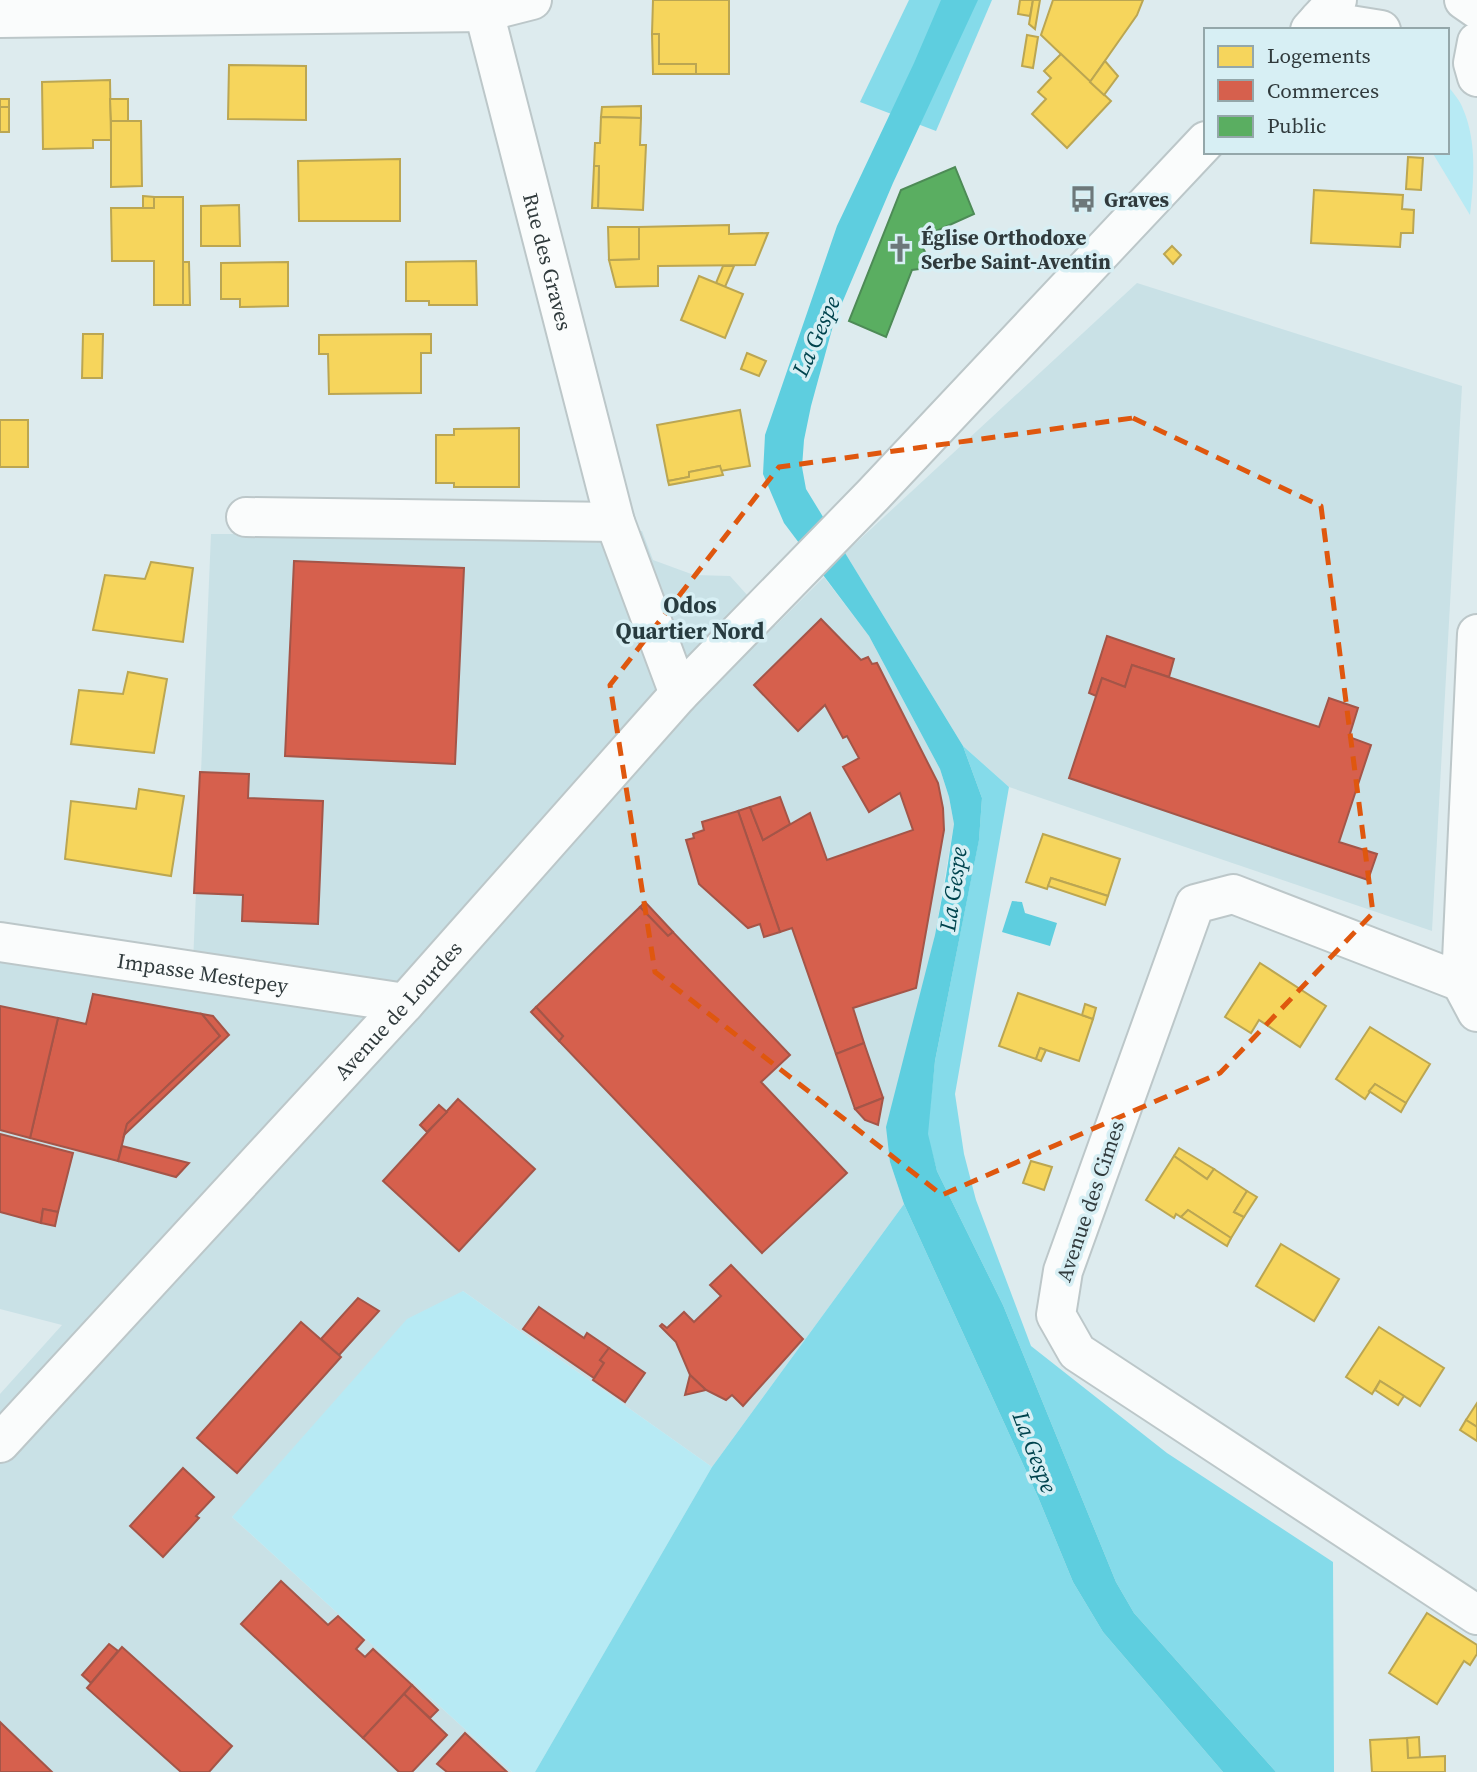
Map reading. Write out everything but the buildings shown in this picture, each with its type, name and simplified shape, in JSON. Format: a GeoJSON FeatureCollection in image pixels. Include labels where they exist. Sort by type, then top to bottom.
{"type":"FeatureCollection","features":[{"type":"Feature","properties":{"kind":"street"},"geometry":{"type":"LineString","coordinates":[[0,18],[483,6],[532,0]]}},
{"type":"Feature","properties":{"kind":"street"},"geometry":{"type":"LineString","coordinates":[[1464,0],[1477,9]]}},
{"type":"Feature","properties":{"kind":"street","name":"Rue des Graves"},"geometry":{"type":"LineString","coordinates":[[483,6],[615,522],[679,694]]}},
{"type":"Feature","properties":{"kind":"street"},"geometry":{"type":"LineString","coordinates":[[1322,17],[1372,28]]}},
{"type":"Feature","properties":{"kind":"street","name":"Avenue de Lourdes"},"geometry":{"type":"LineString","coordinates":[[0,1443],[405,1003],[679,694],[852,517],[1204,143]]}},
{"type":"Feature","properties":{"kind":"street"},"geometry":{"type":"LineString","coordinates":[[246,517],[615,522]]}},
{"type":"Feature","properties":{"kind":"street","name":"Avenue des Cimes"},"geometry":{"type":"LineString","coordinates":[[1477,634],[1469,997],[1233,894],[1195,904],[1063,1271],[1056,1315],[1077,1352],[1477,1615]]}},
{"type":"Feature","properties":{"kind":"street","name":"Impasse Mestepey"},"geometry":{"type":"LineString","coordinates":[[0,942],[405,1003]]}},
{"type":"Feature","properties":{"kind":"highlighted area"},"geometry":{"type":"Polygon","coordinates":[[[1133,418],[1321,506],[1373,913],[1220,1073],[942,1195],[655,972],[610,685],[779,467],[1133,418]]]}},
{"type":"Feature","properties":{"kind":"shaded area"},"geometry":{"type":"Polygon","coordinates":[[[909,0],[992,0],[936,131],[860,102],[909,0]]]}},
{"type":"Feature","properties":{"kind":"shaded area"},"geometry":{"type":"Polygon","coordinates":[[[1449,88],[1462,106],[1471,134],[1473,175],[1470,215],[1433,154],[1449,154],[1449,88]]]}},
{"type":"Feature","properties":{"kind":"shaded area"},"geometry":{"type":"Polygon","coordinates":[[[1137,283],[1462,386],[1432,931],[1009,787],[963,746],[845,553],[1137,283]]]}},
{"type":"Feature","properties":{"kind":"shaded area"},"geometry":{"type":"Polygon","coordinates":[[[642,531],[653,560],[694,575],[730,576],[775,626],[824,577],[869,636],[940,769],[954,824],[890,1162],[904,1204],[712,1467],[463,1291],[232,1517],[512,1772],[0,1772],[0,1394],[62,1325],[0,1309],[0,951],[192,987],[211,534],[594,534],[642,531]]]}},
{"type":"Feature","properties":{"kind":"shaded area"},"geometry":{"type":"Polygon","coordinates":[[[963,746],[1009,787],[955,1094],[964,1154],[976,1200],[1031,1346],[1167,1453],[1333,1562],[1334,1772],[1276,1772],[1134,1613],[1116,1582],[1003,1305],[937,1171],[927,1134],[935,1061],[979,839],[982,798],[963,746]]]}},
{"type":"Feature","properties":{"kind":"shaded area"},"geometry":{"type":"Polygon","coordinates":[[[904,1204],[1038,1497],[1073,1582],[1103,1632],[1223,1772],[535,1772],[712,1467],[904,1204]]]}},
{"type":"Feature","properties":{"kind":"shaded area"},"geometry":{"type":"Polygon","coordinates":[[[463,1291],[712,1467],[535,1772],[512,1772],[232,1517],[407,1319],[463,1291]]]}},
{"type":"Feature","properties":{"kind":"water","name":"La Gespe"},"geometry":{"type":"Polygon","coordinates":[[[941,0],[978,0],[893,183],[834,322],[804,440],[802,467],[806,489],[963,746],[982,798],[979,840],[935,1061],[928,1134],[937,1171],[1003,1305],[1116,1582],[1134,1613],[1276,1772],[1223,1772],[1103,1632],[1073,1582],[1038,1497],[904,1204],[890,1162],[886,1127],[935,935],[954,824],[940,769],[869,636],[784,523],[763,474],[765,435],[837,226],[941,0]]]}},
{"type":"Feature","properties":{"kind":"water"},"geometry":{"type":"Polygon","coordinates":[[[1012,901],[1022,902],[1025,913],[1057,923],[1050,946],[1002,932],[1012,901]]]}},
{"type":"Feature","properties":{"kind":"place","name":"Graves"},"geometry":{"type":"Point","coordinates":[1083,199]}},
{"type":"Feature","properties":{"kind":"place","name":"Église Orthodoxe Serbe Saint-Aventin"},"geometry":{"type":"Point","coordinates":[900,249]}},
{"type":"Feature","properties":{"kind":"district","name":"Odos Quartier Nord"},"geometry":{"type":"Point","coordinates":[690,618]}}]}
